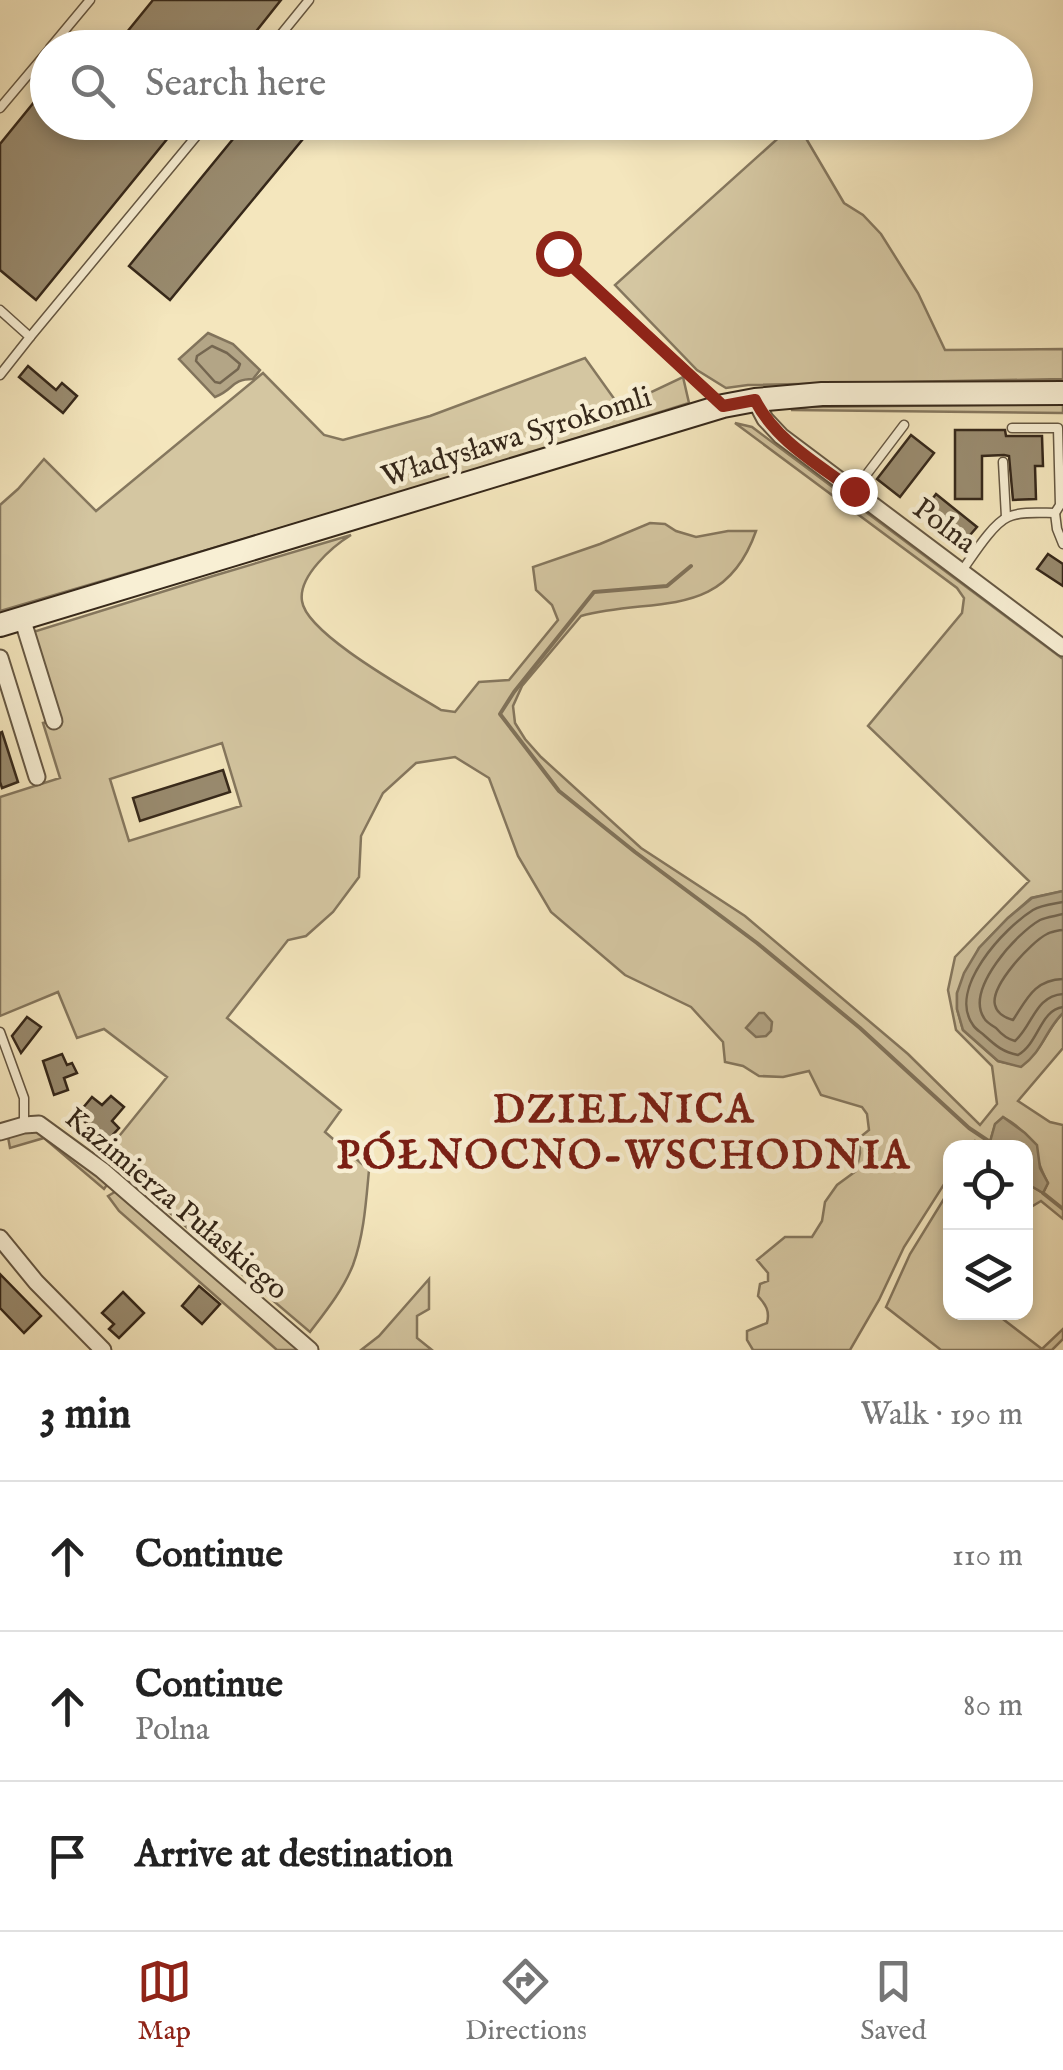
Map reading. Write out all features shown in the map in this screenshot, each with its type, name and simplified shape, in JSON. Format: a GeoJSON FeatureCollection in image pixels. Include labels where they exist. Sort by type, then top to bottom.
{"type":"FeatureCollection","features":[{"type":"Feature","properties":{"kind":"street","name":"Władysława Syrokomli"},"geometry":{"type":"LineString","coordinates":[[11,622],[723,406],[822,394],[1063,392]]}},
{"type":"Feature","properties":{"kind":"street","name":"Polna"},"geometry":{"type":"LineString","coordinates":[[755,400],[765,420],[780,436],[1063,648]]}},
{"type":"Feature","properties":{"kind":"street"},"geometry":{"type":"LineString","coordinates":[[11,622],[54,721]]}},
{"type":"Feature","properties":{"kind":"street"},"geometry":{"type":"LineString","coordinates":[[0,658],[37,777]]}},
{"type":"Feature","properties":{"kind":"street"},"geometry":{"type":"LineString","coordinates":[[15,706],[46,696]]}},
{"type":"Feature","properties":{"kind":"street","name":"Kazimierza Pułaskiego"},"geometry":{"type":"LineString","coordinates":[[0,1132],[40,1124],[102,1170],[310,1350]]}},
{"type":"Feature","properties":{"kind":"street"},"geometry":{"type":"LineString","coordinates":[[0,1238],[36,1282],[103,1350]]}},
{"type":"Feature","properties":{"kind":"lane"},"geometry":{"type":"LineString","coordinates":[[65,30],[90,0]]}},
{"type":"Feature","properties":{"kind":"lane"},"geometry":{"type":"LineString","coordinates":[[285,30],[310,0]]}},
{"type":"Feature","properties":{"kind":"lane"},"geometry":{"type":"LineString","coordinates":[[0,108],[30,72]]}},
{"type":"Feature","properties":{"kind":"lane"},"geometry":{"type":"LineString","coordinates":[[0,375],[193,140]]}},
{"type":"Feature","properties":{"kind":"lane"},"geometry":{"type":"LineString","coordinates":[[558,253],[723,406]]}},
{"type":"Feature","properties":{"kind":"lane"},"geometry":{"type":"LineString","coordinates":[[0,310],[30,337]]}},
{"type":"Feature","properties":{"kind":"lane"},"geometry":{"type":"LineString","coordinates":[[854,491],[904,424]]}},
{"type":"Feature","properties":{"kind":"lane"},"geometry":{"type":"LineString","coordinates":[[1012,428],[1058,428],[1060,505],[1056,529],[1063,544]]}},
{"type":"Feature","properties":{"kind":"lane"},"geometry":{"type":"LineString","coordinates":[[1003,462],[1006,518]]}},
{"type":"Feature","properties":{"kind":"lane"},"geometry":{"type":"LineString","coordinates":[[961,572],[1006,518],[1056,513]]}},
{"type":"Feature","properties":{"kind":"lane"},"geometry":{"type":"LineString","coordinates":[[0,1032],[24,1098],[24,1125]]}},
{"type":"Feature","properties":{"kind":"shaded area"},"geometry":{"type":"Polygon","coordinates":[[[776,140],[807,140],[844,203],[863,215],[881,234],[918,293],[945,350],[1063,349],[1063,379],[726,388],[697,370],[615,285],[776,140]]]}},
{"type":"Feature","properties":{"kind":"shaded area"},"geometry":{"type":"Polygon","coordinates":[[[585,358],[620,407],[683,377],[689,403],[461,475],[0,611],[0,505],[44,459],[96,511],[263,373],[324,435],[343,440],[430,416],[585,358]]]}},
{"type":"Feature","properties":{"kind":"shaded area"},"geometry":{"type":"Polygon","coordinates":[[[1063,404],[1063,413],[791,410],[809,407],[1063,404]]]}},
{"type":"Feature","properties":{"kind":"shaded area"},"geometry":{"type":"Polygon","coordinates":[[[735,423],[752,427],[1063,659],[1063,891],[1031,898],[979,948],[957,993],[957,1009],[963,1030],[998,1061],[1020,1066],[1034,1054],[1063,1013],[1063,1048],[1018,1101],[1050,1122],[1063,1125],[1063,1219],[1041,1201],[1033,1206],[1033,1187],[1043,1193],[1048,1183],[1033,1140],[1015,1124],[1003,1117],[995,1125],[991,1140],[943,1140],[943,1186],[904,1247],[850,1350],[753,1350],[747,1331],[768,1319],[767,1308],[758,1296],[760,1284],[768,1281],[768,1273],[757,1260],[785,1237],[812,1237],[822,1221],[825,1202],[837,1185],[856,1171],[859,1138],[869,1130],[867,1114],[862,1107],[821,1095],[809,1071],[783,1077],[759,1076],[743,1066],[725,1062],[723,1042],[691,1007],[625,975],[551,912],[518,856],[489,778],[455,757],[416,763],[383,793],[361,836],[359,877],[333,912],[306,936],[288,940],[227,1018],[341,1110],[325,1132],[369,1170],[362,1230],[353,1265],[310,1332],[103,1156],[167,1077],[104,1029],[77,1038],[58,992],[0,1016],[0,797],[60,778],[43,723],[60,719],[33,632],[351,535],[327,554],[305,582],[302,601],[308,614],[362,661],[441,710],[455,712],[479,682],[509,680],[558,620],[552,605],[536,590],[533,567],[650,523],[665,524],[696,537],[756,531],[742,560],[726,580],[706,593],[581,616],[522,686],[513,706],[515,723],[541,757],[641,848],[745,916],[908,1054],[980,1125],[997,1104],[992,1066],[956,1030],[948,990],[955,957],[1029,881],[868,726],[962,613],[964,598],[957,588],[735,423]],[[222,743],[110,779],[129,841],[241,806],[222,743]]]}},
{"type":"Feature","properties":{"kind":"shaded area"},"geometry":{"type":"Polygon","coordinates":[[[28,1131],[45,1133],[109,1182],[104,1189],[44,1138],[10,1148],[8,1137],[28,1131]]]}},
{"type":"Feature","properties":{"kind":"shaded area"},"geometry":{"type":"Polygon","coordinates":[[[118,1190],[301,1350],[277,1350],[119,1211],[108,1196],[118,1190]]]}},
{"type":"Feature","properties":{"kind":"shaded area"},"geometry":{"type":"Polygon","coordinates":[[[943,1200],[943,1320],[1004,1320],[1042,1349],[1063,1329],[1063,1339],[1052,1350],[941,1350],[886,1307],[910,1254],[943,1200]]]}},
{"type":"Feature","properties":{"kind":"shaded area"},"geometry":{"type":"Polygon","coordinates":[[[429,1279],[429,1309],[417,1316],[417,1338],[432,1350],[361,1350],[379,1336],[429,1279]]]}},
{"type":"Feature","properties":{"kind":"water"},"geometry":{"type":"Polygon","coordinates":[[[208,333],[233,344],[260,370],[253,379],[240,381],[215,397],[179,359],[208,333]]]}},
{"type":"Feature","properties":{"kind":"water"},"geometry":{"type":"Polygon","coordinates":[[[1063,891],[1063,1013],[1035,1054],[1021,1067],[998,1061],[963,1030],[957,993],[964,973],[979,948],[1032,898],[1063,891]]]}},
{"type":"Feature","properties":{"kind":"water"},"geometry":{"type":"Polygon","coordinates":[[[759,1013],[772,1022],[771,1031],[756,1037],[746,1028],[759,1013]]]}},
{"type":"Feature","properties":{"kind":"water"},"geometry":{"type":"Polygon","coordinates":[[[1003,1117],[1032,1140],[991,1140],[995,1124],[1003,1117]]]}},
{"type":"Feature","properties":{"kind":"water"},"geometry":{"type":"Polygon","coordinates":[[[1033,1141],[1048,1183],[1043,1193],[1033,1187],[1033,1141]]]}},
{"type":"Feature","properties":{"kind":"building"},"geometry":{"type":"Polygon","coordinates":[[[153,0],[281,0],[257,30],[129,30],[153,0]]]}},
{"type":"Feature","properties":{"kind":"building"},"geometry":{"type":"Polygon","coordinates":[[[30,107],[30,140],[166,140],[36,300],[0,270],[0,144],[30,107]]]}},
{"type":"Feature","properties":{"kind":"building"},"geometry":{"type":"Polygon","coordinates":[[[232,140],[302,140],[170,300],[129,266],[232,140]]]}},
{"type":"Feature","properties":{"kind":"building"},"geometry":{"type":"Polygon","coordinates":[[[28,366],[56,390],[62,383],[77,396],[63,413],[19,377],[28,366]]]}},
{"type":"Feature","properties":{"kind":"building"},"geometry":{"type":"Polygon","coordinates":[[[955,430],[1005,430],[1006,436],[1042,436],[1043,466],[1035,466],[1036,499],[1013,500],[1009,456],[1004,455],[982,456],[982,499],[955,499],[955,430]]]}},
{"type":"Feature","properties":{"kind":"building"},"geometry":{"type":"Polygon","coordinates":[[[911,435],[934,453],[900,497],[877,479],[911,435]]]}},
{"type":"Feature","properties":{"kind":"building"},"geometry":{"type":"Polygon","coordinates":[[[936,494],[977,527],[964,542],[924,510],[936,494]]]}},
{"type":"Feature","properties":{"kind":"building"},"geometry":{"type":"Polygon","coordinates":[[[1048,554],[1063,564],[1063,586],[1037,569],[1048,554]]]}},
{"type":"Feature","properties":{"kind":"building"},"geometry":{"type":"Polygon","coordinates":[[[0,733],[18,782],[2,788],[0,733]]]}},
{"type":"Feature","properties":{"kind":"building"},"geometry":{"type":"Polygon","coordinates":[[[223,770],[230,792],[140,821],[133,798],[223,770]]]}},
{"type":"Feature","properties":{"kind":"building"},"geometry":{"type":"Polygon","coordinates":[[[27,1017],[41,1027],[21,1053],[12,1036],[27,1017]]]}},
{"type":"Feature","properties":{"kind":"building"},"geometry":{"type":"Polygon","coordinates":[[[62,1054],[77,1073],[64,1078],[68,1090],[54,1095],[43,1061],[62,1054]]]}},
{"type":"Feature","properties":{"kind":"building"},"geometry":{"type":"Polygon","coordinates":[[[111,1096],[124,1107],[112,1121],[119,1128],[107,1141],[77,1115],[92,1097],[102,1105],[111,1096]]]}},
{"type":"Feature","properties":{"kind":"building"},"geometry":{"type":"Polygon","coordinates":[[[0,1274],[41,1316],[24,1333],[0,1308],[0,1274]]]}},
{"type":"Feature","properties":{"kind":"building"},"geometry":{"type":"Polygon","coordinates":[[[199,1286],[220,1304],[202,1324],[182,1306],[199,1286]]]}},
{"type":"Feature","properties":{"kind":"building"},"geometry":{"type":"Polygon","coordinates":[[[123,1292],[144,1313],[119,1338],[109,1329],[114,1324],[102,1313],[123,1292]]]}},
{"type":"Feature","properties":{"kind":"waterway"},"geometry":{"type":"LineString","coordinates":[[691,566],[667,586],[594,592],[500,714],[559,791],[757,943],[987,1140]]}},
{"type":"Feature","properties":{"kind":"waterway"},"geometry":{"type":"LineString","coordinates":[[1043,1193],[1063,1209]]}},
{"type":"Feature","properties":{"kind":"district","name":"DZIELNICA PÓŁNOCNO-WSCHODNIA"},"geometry":{"type":"Point","coordinates":[624,1131]}},
{"type":"Feature","properties":{"kind":"route"},"geometry":{"type":"LineString","coordinates":[[558,253],[723,406],[755,400],[765,420],[780,436],[854,491]]}}]}
